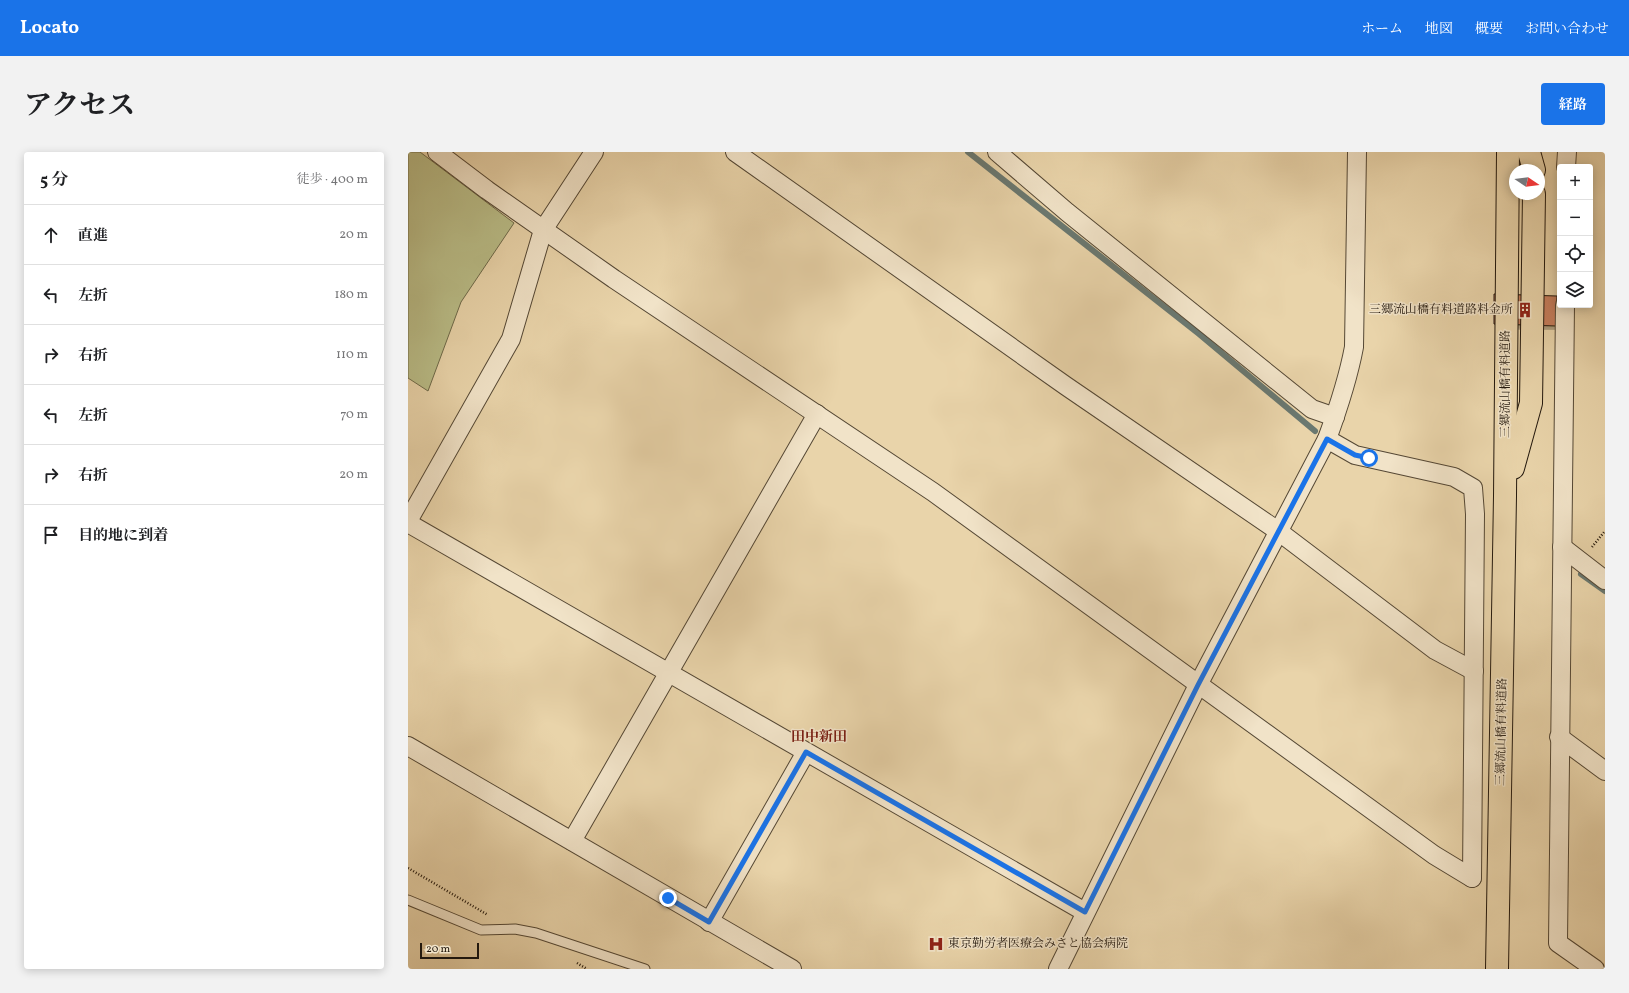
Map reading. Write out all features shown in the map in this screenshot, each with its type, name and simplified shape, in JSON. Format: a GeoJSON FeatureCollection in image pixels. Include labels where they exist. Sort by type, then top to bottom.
{"type":"FeatureCollection","features":[{"type":"Feature","properties":{"kind":"main road","name":"三郷流山橋有料道路"},"geometry":{"type":"LineString","coordinates":[[1497,969],[1506,496],[1508,152]]}},
{"type":"Feature","properties":{"kind":"main road"},"geometry":{"type":"LineString","coordinates":[[1529,152],[1532,164]]}},
{"type":"Feature","properties":{"kind":"main road","name":"三郷流山橋有料道路"},"geometry":{"type":"LineString","coordinates":[[1506,496],[1531,403],[1534,200]]}},
{"type":"Feature","properties":{"kind":"street"},"geometry":{"type":"LineString","coordinates":[[437,152],[543,230],[933,492],[1434,855],[1472,878],[1475,514],[1473,488],[1454,477],[1355,455],[1327,439]]}},
{"type":"Feature","properties":{"kind":"street"},"geometry":{"type":"LineString","coordinates":[[594,152],[543,230],[511,339],[408,522],[1085,912]]}},
{"type":"Feature","properties":{"kind":"street"},"geometry":{"type":"LineString","coordinates":[[735,152],[1066,386],[1278,531],[1436,650],[1474,671]]}},
{"type":"Feature","properties":{"kind":"street"},"geometry":{"type":"LineString","coordinates":[[997,152],[1073,217],[1312,409],[1335,417]]}},
{"type":"Feature","properties":{"kind":"street"},"geometry":{"type":"LineString","coordinates":[[1058,969],[1198,685],[1327,439],[1349,375],[1354,347],[1356,152]]}},
{"type":"Feature","properties":{"kind":"street"},"geometry":{"type":"LineString","coordinates":[[1566,164],[1567,152]]}},
{"type":"Feature","properties":{"kind":"street"},"geometry":{"type":"LineString","coordinates":[[1565,308],[1558,943],[1595,969]]}},
{"type":"Feature","properties":{"kind":"street"},"geometry":{"type":"LineString","coordinates":[[572,841],[817,414]]}},
{"type":"Feature","properties":{"kind":"street"},"geometry":{"type":"LineString","coordinates":[[1562,547],[1605,580]]}},
{"type":"Feature","properties":{"kind":"street"},"geometry":{"type":"LineString","coordinates":[[1560,737],[1605,771]]}},
{"type":"Feature","properties":{"kind":"street"},"geometry":{"type":"LineString","coordinates":[[408,746],[792,969]]}},
{"type":"Feature","properties":{"kind":"street"},"geometry":{"type":"LineString","coordinates":[[709,922],[806,752]]}},
{"type":"Feature","properties":{"kind":"lane"},"geometry":{"type":"LineString","coordinates":[[408,900],[481,930],[514,929],[536,933],[645,969]]}},
{"type":"Feature","properties":{"kind":"green space"},"geometry":{"type":"Polygon","coordinates":[[[408,152],[420,152],[514,223],[461,302],[428,391],[408,378],[408,152]]]}},
{"type":"Feature","properties":{"kind":"building","name":"三郷流山橋有料道路料金所"},"geometry":{"type":"Polygon","coordinates":[[[1494,294],[1557,296],[1556,326],[1494,324],[1494,294]]]}},
{"type":"Feature","properties":{"kind":"waterway"},"geometry":{"type":"LineString","coordinates":[[968,152],[1199,334],[1315,431]]}},
{"type":"Feature","properties":{"kind":"waterway"},"geometry":{"type":"LineString","coordinates":[[1581,574],[1605,591]]}},
{"type":"Feature","properties":{"kind":"place","name":"三郷流山橋有料道路料金所"},"geometry":{"type":"Point","coordinates":[1525,310]}},
{"type":"Feature","properties":{"kind":"place","name":"東京勤労者医療会みさと協会病院"},"geometry":{"type":"Point","coordinates":[936,944]}},
{"type":"Feature","properties":{"kind":"district","name":"田中新田"},"geometry":{"type":"Point","coordinates":[819,737]}},
{"type":"Feature","properties":{"kind":"route"},"geometry":{"type":"LineString","coordinates":[[668,898],[709,922],[806,752],[1085,912],[1198,685],[1327,439],[1355,455],[1369,458]]}}]}
